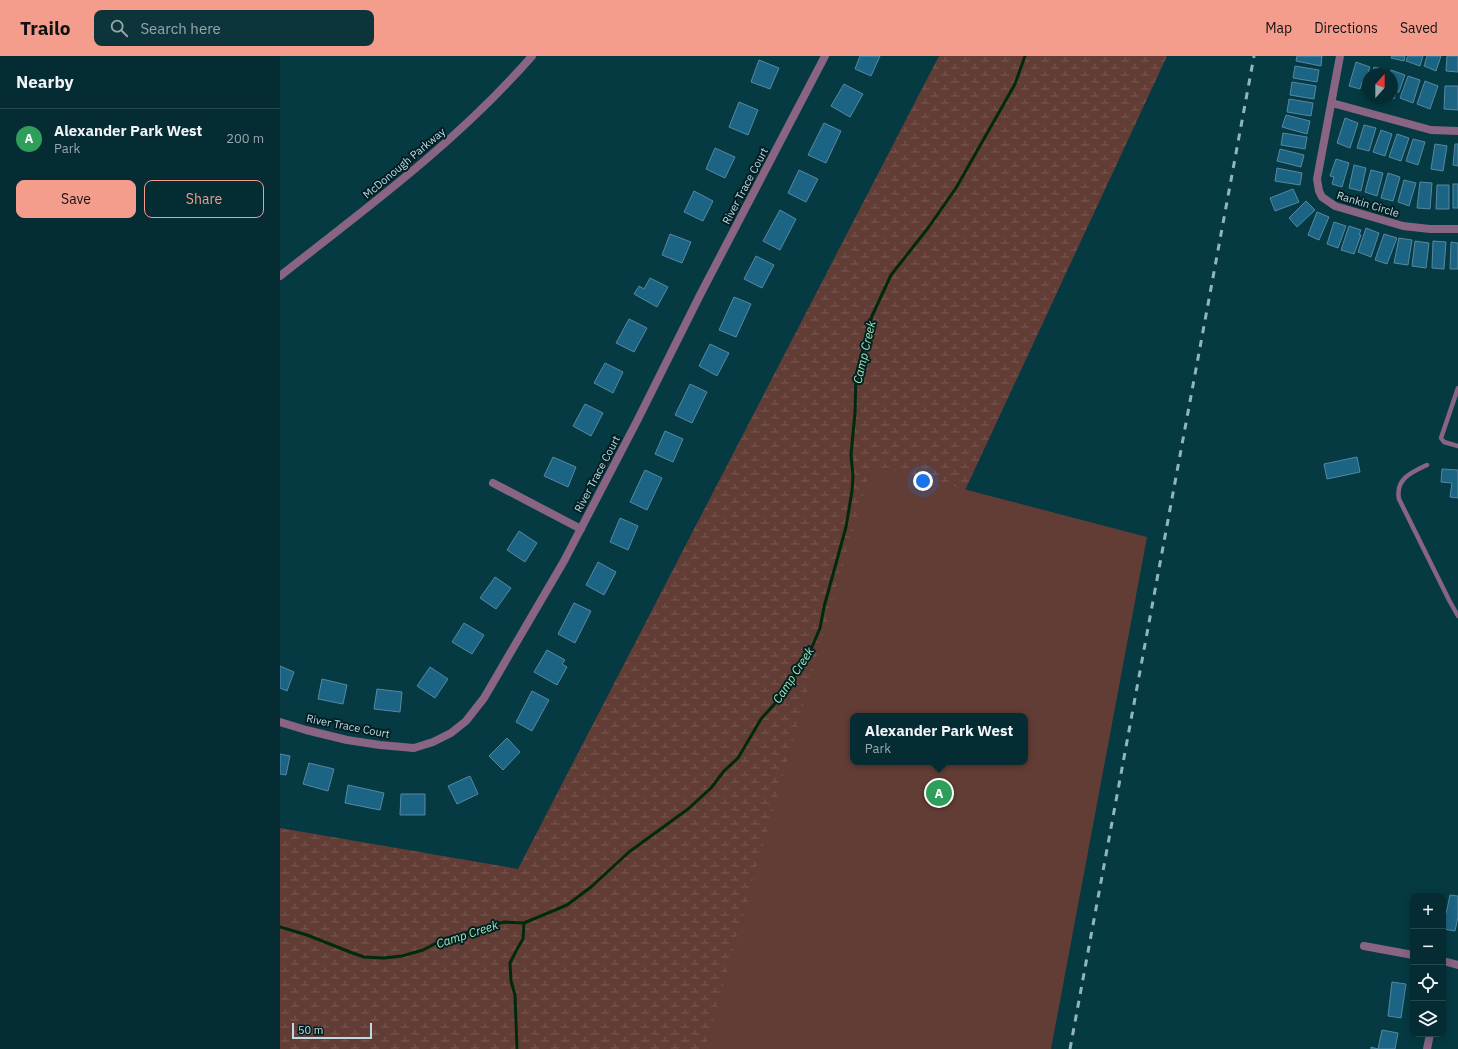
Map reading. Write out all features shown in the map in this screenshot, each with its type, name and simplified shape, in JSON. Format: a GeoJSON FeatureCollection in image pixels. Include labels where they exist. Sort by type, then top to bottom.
{"type":"FeatureCollection","features":[{"type":"Feature","properties":{"kind":"street","name":"McDonough Parkway"},"geometry":{"type":"LineString","coordinates":[[280,276],[429,158],[474,117],[532,56]]}},
{"type":"Feature","properties":{"kind":"street","name":"River Trace Court"},"geometry":{"type":"LineString","coordinates":[[280,722],[347,740],[414,748],[432,742],[451,733],[466,721],[484,698],[564,561],[824,56]]}},
{"type":"Feature","properties":{"kind":"street","name":"Rankin Circle"},"geometry":{"type":"LineString","coordinates":[[1340,56],[1317,179],[1319,191],[1326,201],[1335,206],[1403,226],[1458,230]]}},
{"type":"Feature","properties":{"kind":"street"},"geometry":{"type":"LineString","coordinates":[[1332,103],[1431,130],[1458,131]]}},
{"type":"Feature","properties":{"kind":"street"},"geometry":{"type":"LineString","coordinates":[[493,483],[581,529]]}},
{"type":"Feature","properties":{"kind":"street"},"geometry":{"type":"LineString","coordinates":[[1364,946],[1410,954]]}},
{"type":"Feature","properties":{"kind":"street"},"geometry":{"type":"LineString","coordinates":[[1446,962],[1458,964]]}},
{"type":"Feature","properties":{"kind":"street"},"geometry":{"type":"LineString","coordinates":[[1427,1049],[1429,1037]]}},
{"type":"Feature","properties":{"kind":"lane"},"geometry":{"type":"LineString","coordinates":[[1458,388],[1441,438],[1444,442],[1458,446]]}},
{"type":"Feature","properties":{"kind":"lane"},"geometry":{"type":"LineString","coordinates":[[1427,465],[1410,473],[1403,479],[1400,484],[1398,494],[1399,499],[1458,616]]}},
{"type":"Feature","properties":{"kind":"green space"},"geometry":{"type":"Polygon","coordinates":[[[939,56],[1167,56],[861,713],[850,713],[850,723],[706,1049],[280,1049],[280,828],[518,869],[939,56]]]}},
{"type":"Feature","properties":{"kind":"green space"},"geometry":{"type":"Polygon","coordinates":[[[872,465],[1147,537],[1051,1049],[705,1049],[872,465]]]}},
{"type":"Feature","properties":{"kind":"building"},"geometry":{"type":"Polygon","coordinates":[[[860,56],[880,56],[871,76],[855,69],[860,56]]]}},
{"type":"Feature","properties":{"kind":"building"},"geometry":{"type":"Polygon","coordinates":[[[1297,56],[1322,56],[1321,66],[1296,61],[1297,56]]]}},
{"type":"Feature","properties":{"kind":"building"},"geometry":{"type":"Polygon","coordinates":[[[1392,56],[1405,56],[1404,61],[1391,58],[1392,56]]]}},
{"type":"Feature","properties":{"kind":"building"},"geometry":{"type":"Polygon","coordinates":[[[1408,56],[1423,56],[1420,66],[1406,61],[1408,56]]]}},
{"type":"Feature","properties":{"kind":"building"},"geometry":{"type":"Polygon","coordinates":[[[1427,56],[1441,56],[1436,71],[1424,66],[1427,56]]]}},
{"type":"Feature","properties":{"kind":"building"},"geometry":{"type":"Polygon","coordinates":[[[1447,56],[1458,56],[1458,72],[1446,71],[1447,56]]]}},
{"type":"Feature","properties":{"kind":"building"},"geometry":{"type":"Polygon","coordinates":[[[759,60],[779,68],[770,89],[751,82],[759,60]]]}},
{"type":"Feature","properties":{"kind":"building"},"geometry":{"type":"Polygon","coordinates":[[[1356,62],[1370,67],[1362,68],[1362,82],[1360,89],[1349,86],[1356,62]]]}},
{"type":"Feature","properties":{"kind":"building"},"geometry":{"type":"Polygon","coordinates":[[[1295,66],[1319,70],[1317,82],[1293,78],[1295,66]]]}},
{"type":"Feature","properties":{"kind":"building"},"geometry":{"type":"Polygon","coordinates":[[[1398,72],[1405,75],[1398,92],[1398,72]]]}},
{"type":"Feature","properties":{"kind":"building"},"geometry":{"type":"Polygon","coordinates":[[[1408,76],[1420,80],[1413,103],[1400,98],[1408,76]]]}},
{"type":"Feature","properties":{"kind":"building"},"geometry":{"type":"Polygon","coordinates":[[[1425,81],[1438,86],[1430,109],[1417,104],[1425,81]]]}},
{"type":"Feature","properties":{"kind":"building"},"geometry":{"type":"Polygon","coordinates":[[[1292,82],[1316,86],[1314,99],[1290,95],[1292,82]]]}},
{"type":"Feature","properties":{"kind":"building"},"geometry":{"type":"Polygon","coordinates":[[[844,84],[863,94],[850,117],[831,106],[844,84]]]}},
{"type":"Feature","properties":{"kind":"building"},"geometry":{"type":"Polygon","coordinates":[[[1445,86],[1458,86],[1458,110],[1444,109],[1445,86]]]}},
{"type":"Feature","properties":{"kind":"building"},"geometry":{"type":"Polygon","coordinates":[[[1289,99],[1313,103],[1311,116],[1287,112],[1289,99]]]}},
{"type":"Feature","properties":{"kind":"building"},"geometry":{"type":"Polygon","coordinates":[[[739,102],[758,110],[748,135],[729,127],[739,102]]]}},
{"type":"Feature","properties":{"kind":"building"},"geometry":{"type":"Polygon","coordinates":[[[1286,115],[1310,121],[1307,134],[1282,127],[1286,115]]]}},
{"type":"Feature","properties":{"kind":"building"},"geometry":{"type":"Polygon","coordinates":[[[1345,118],[1358,123],[1350,148],[1337,143],[1345,118]]]}},
{"type":"Feature","properties":{"kind":"building"},"geometry":{"type":"Polygon","coordinates":[[[824,123],[841,131],[826,163],[808,155],[824,123]]]}},
{"type":"Feature","properties":{"kind":"building"},"geometry":{"type":"Polygon","coordinates":[[[1364,125],[1376,128],[1369,151],[1357,148],[1364,125]]]}},
{"type":"Feature","properties":{"kind":"building"},"geometry":{"type":"Polygon","coordinates":[[[1381,130],[1392,134],[1385,156],[1373,152],[1381,130]]]}},
{"type":"Feature","properties":{"kind":"building"},"geometry":{"type":"Polygon","coordinates":[[[1283,133],[1307,137],[1305,149],[1281,145],[1283,133]]]}},
{"type":"Feature","properties":{"kind":"building"},"geometry":{"type":"Polygon","coordinates":[[[1397,134],[1409,138],[1401,161],[1389,157],[1397,134]]]}},
{"type":"Feature","properties":{"kind":"building"},"geometry":{"type":"Polygon","coordinates":[[[1413,139],[1425,142],[1418,165],[1406,161],[1413,139]]]}},
{"type":"Feature","properties":{"kind":"building"},"geometry":{"type":"Polygon","coordinates":[[[1435,144],[1447,146],[1443,171],[1431,169],[1435,144]]]}},
{"type":"Feature","properties":{"kind":"building"},"geometry":{"type":"Polygon","coordinates":[[[1455,144],[1458,144],[1458,166],[1453,165],[1455,144]]]}},
{"type":"Feature","properties":{"kind":"building"},"geometry":{"type":"Polygon","coordinates":[[[715,148],[735,157],[725,178],[706,169],[715,148]]]}},
{"type":"Feature","properties":{"kind":"building"},"geometry":{"type":"Polygon","coordinates":[[[1280,149],[1304,155],[1301,167],[1277,161],[1280,149]]]}},
{"type":"Feature","properties":{"kind":"building"},"geometry":{"type":"Polygon","coordinates":[[[1336,159],[1349,163],[1342,187],[1332,184],[1334,177],[1330,176],[1336,159]]]}},
{"type":"Feature","properties":{"kind":"building"},"geometry":{"type":"Polygon","coordinates":[[[1354,165],[1366,168],[1361,191],[1349,188],[1354,165]]]}},
{"type":"Feature","properties":{"kind":"building"},"geometry":{"type":"Polygon","coordinates":[[[1277,168],[1302,173],[1300,185],[1275,181],[1277,168]]]}},
{"type":"Feature","properties":{"kind":"building"},"geometry":{"type":"Polygon","coordinates":[[[799,170],[818,179],[806,202],[788,193],[799,170]]]}},
{"type":"Feature","properties":{"kind":"building"},"geometry":{"type":"Polygon","coordinates":[[[1371,170],[1383,173],[1377,196],[1365,192],[1371,170]]]}},
{"type":"Feature","properties":{"kind":"building"},"geometry":{"type":"Polygon","coordinates":[[[1388,173],[1400,177],[1393,201],[1381,198],[1388,173]]]}},
{"type":"Feature","properties":{"kind":"building"},"geometry":{"type":"Polygon","coordinates":[[[1404,180],[1416,183],[1409,206],[1398,202],[1404,180]]]}},
{"type":"Feature","properties":{"kind":"building"},"geometry":{"type":"Polygon","coordinates":[[[1420,182],[1432,183],[1430,209],[1417,208],[1420,182]]]}},
{"type":"Feature","properties":{"kind":"building"},"geometry":{"type":"Polygon","coordinates":[[[1453,184],[1458,184],[1458,208],[1453,208],[1453,184]]]}},
{"type":"Feature","properties":{"kind":"building"},"geometry":{"type":"Polygon","coordinates":[[[1437,185],[1449,185],[1449,209],[1436,209],[1437,185]]]}},
{"type":"Feature","properties":{"kind":"building"},"geometry":{"type":"Polygon","coordinates":[[[1293,189],[1299,202],[1275,211],[1270,198],[1293,189]]]}},
{"type":"Feature","properties":{"kind":"building"},"geometry":{"type":"Polygon","coordinates":[[[694,191],[713,201],[703,221],[684,212],[694,191]]]}},
{"type":"Feature","properties":{"kind":"building"},"geometry":{"type":"Polygon","coordinates":[[[1306,201],[1315,210],[1297,227],[1289,218],[1306,201]]]}},
{"type":"Feature","properties":{"kind":"building"},"geometry":{"type":"Polygon","coordinates":[[[780,210],[796,219],[780,250],[763,241],[780,210]]]}},
{"type":"Feature","properties":{"kind":"building"},"geometry":{"type":"Polygon","coordinates":[[[1317,212],[1329,217],[1319,240],[1308,235],[1317,212]]]}},
{"type":"Feature","properties":{"kind":"building"},"geometry":{"type":"Polygon","coordinates":[[[1334,222],[1346,226],[1338,248],[1327,244],[1334,222]]]}},
{"type":"Feature","properties":{"kind":"building"},"geometry":{"type":"Polygon","coordinates":[[[1349,226],[1361,230],[1359,235],[1361,235],[1354,254],[1341,250],[1349,226]]]}},
{"type":"Feature","properties":{"kind":"building"},"geometry":{"type":"Polygon","coordinates":[[[1366,228],[1379,233],[1371,257],[1358,252],[1366,228]]]}},
{"type":"Feature","properties":{"kind":"building"},"geometry":{"type":"Polygon","coordinates":[[[670,234],[691,242],[682,263],[662,255],[670,234]]]}},
{"type":"Feature","properties":{"kind":"building"},"geometry":{"type":"Polygon","coordinates":[[[1384,234],[1397,238],[1387,264],[1375,260],[1384,234]]]}},
{"type":"Feature","properties":{"kind":"building"},"geometry":{"type":"Polygon","coordinates":[[[1399,238],[1412,240],[1408,265],[1394,263],[1399,238]]]}},
{"type":"Feature","properties":{"kind":"building"},"geometry":{"type":"Polygon","coordinates":[[[1415,241],[1429,243],[1426,268],[1412,266],[1415,241]]]}},
{"type":"Feature","properties":{"kind":"building"},"geometry":{"type":"Polygon","coordinates":[[[1433,241],[1446,242],[1444,269],[1432,268],[1433,241]]]}},
{"type":"Feature","properties":{"kind":"building"},"geometry":{"type":"Polygon","coordinates":[[[1451,242],[1458,243],[1458,269],[1450,269],[1451,242]]]}},
{"type":"Feature","properties":{"kind":"building"},"geometry":{"type":"Polygon","coordinates":[[[756,256],[774,265],[762,288],[744,279],[756,256]]]}},
{"type":"Feature","properties":{"kind":"building"},"geometry":{"type":"Polygon","coordinates":[[[650,278],[668,287],[657,307],[634,294],[639,286],[644,289],[650,278]]]}},
{"type":"Feature","properties":{"kind":"building"},"geometry":{"type":"Polygon","coordinates":[[[734,297],[751,304],[736,337],[719,330],[734,297]]]}},
{"type":"Feature","properties":{"kind":"building"},"geometry":{"type":"Polygon","coordinates":[[[629,319],[647,328],[634,352],[616,343],[629,319]]]}},
{"type":"Feature","properties":{"kind":"building"},"geometry":{"type":"Polygon","coordinates":[[[710,344],[729,353],[717,376],[699,366],[710,344]]]}},
{"type":"Feature","properties":{"kind":"building"},"geometry":{"type":"Polygon","coordinates":[[[605,363],[623,372],[613,393],[594,383],[605,363]]]}},
{"type":"Feature","properties":{"kind":"building"},"geometry":{"type":"Polygon","coordinates":[[[690,384],[707,392],[692,423],[675,415],[690,384]]]}},
{"type":"Feature","properties":{"kind":"building"},"geometry":{"type":"Polygon","coordinates":[[[585,404],[603,413],[591,436],[573,426],[585,404]]]}},
{"type":"Feature","properties":{"kind":"building"},"geometry":{"type":"Polygon","coordinates":[[[665,431],[683,439],[673,462],[655,454],[665,431]]]}},
{"type":"Feature","properties":{"kind":"building"},"geometry":{"type":"Polygon","coordinates":[[[553,457],[576,467],[568,487],[544,476],[553,457]]]}},
{"type":"Feature","properties":{"kind":"building"},"geometry":{"type":"Polygon","coordinates":[[[1357,457],[1360,472],[1327,479],[1324,464],[1357,457]]]}},
{"type":"Feature","properties":{"kind":"building"},"geometry":{"type":"Polygon","coordinates":[[[1442,469],[1458,470],[1458,498],[1450,497],[1452,483],[1441,482],[1442,469]]]}},
{"type":"Feature","properties":{"kind":"building"},"geometry":{"type":"Polygon","coordinates":[[[645,470],[662,478],[647,510],[630,502],[645,470]]]}},
{"type":"Feature","properties":{"kind":"building"},"geometry":{"type":"Polygon","coordinates":[[[620,518],[638,526],[628,550],[610,542],[620,518]]]}},
{"type":"Feature","properties":{"kind":"building"},"geometry":{"type":"Polygon","coordinates":[[[519,531],[537,543],[525,562],[507,550],[519,531]]]}},
{"type":"Feature","properties":{"kind":"building"},"geometry":{"type":"Polygon","coordinates":[[[598,562],[616,572],[604,595],[586,585],[598,562]]]}},
{"type":"Feature","properties":{"kind":"building"},"geometry":{"type":"Polygon","coordinates":[[[495,577],[511,588],[496,609],[480,598],[495,577]]]}},
{"type":"Feature","properties":{"kind":"building"},"geometry":{"type":"Polygon","coordinates":[[[574,603],[591,611],[575,643],[558,634],[574,603]]]}},
{"type":"Feature","properties":{"kind":"building"},"geometry":{"type":"Polygon","coordinates":[[[464,623],[484,635],[472,654],[452,642],[464,623]]]}},
{"type":"Feature","properties":{"kind":"building"},"geometry":{"type":"Polygon","coordinates":[[[547,650],[565,660],[562,664],[567,667],[557,685],[534,672],[547,650]]]}},
{"type":"Feature","properties":{"kind":"building"},"geometry":{"type":"Polygon","coordinates":[[[280,666],[294,672],[287,691],[280,688],[280,666]]]}},
{"type":"Feature","properties":{"kind":"building"},"geometry":{"type":"Polygon","coordinates":[[[430,667],[448,679],[435,698],[417,686],[430,667]]]}},
{"type":"Feature","properties":{"kind":"building"},"geometry":{"type":"Polygon","coordinates":[[[322,679],[347,685],[343,704],[318,699],[322,679]]]}},
{"type":"Feature","properties":{"kind":"building"},"geometry":{"type":"Polygon","coordinates":[[[377,689],[402,692],[400,712],[374,709],[377,689]]]}},
{"type":"Feature","properties":{"kind":"building"},"geometry":{"type":"Polygon","coordinates":[[[532,691],[549,700],[532,731],[516,722],[532,691]]]}},
{"type":"Feature","properties":{"kind":"building"},"geometry":{"type":"Polygon","coordinates":[[[507,738],[520,752],[503,770],[489,756],[507,738]]]}},
{"type":"Feature","properties":{"kind":"building"},"geometry":{"type":"Polygon","coordinates":[[[280,754],[290,756],[286,775],[280,774],[280,754]]]}},
{"type":"Feature","properties":{"kind":"building"},"geometry":{"type":"Polygon","coordinates":[[[309,763],[334,769],[328,791],[303,784],[309,763]]]}},
{"type":"Feature","properties":{"kind":"building"},"geometry":{"type":"Polygon","coordinates":[[[470,776],[478,794],[457,804],[448,786],[470,776]]]}},
{"type":"Feature","properties":{"kind":"building"},"geometry":{"type":"Polygon","coordinates":[[[348,785],[384,793],[380,810],[345,803],[348,785]]]}},
{"type":"Feature","properties":{"kind":"building"},"geometry":{"type":"Polygon","coordinates":[[[401,794],[425,794],[425,815],[400,815],[401,794]]]}},
{"type":"Feature","properties":{"kind":"building"},"geometry":{"type":"Polygon","coordinates":[[[1450,895],[1458,896],[1458,917],[1455,931],[1446,930],[1446,914],[1450,895]]]}},
{"type":"Feature","properties":{"kind":"building"},"geometry":{"type":"Polygon","coordinates":[[[1392,982],[1406,984],[1401,1018],[1388,1016],[1392,982]]]}},
{"type":"Feature","properties":{"kind":"building"},"geometry":{"type":"Polygon","coordinates":[[[1382,1030],[1398,1033],[1395,1049],[1378,1049],[1382,1030]]]}},
{"type":"Feature","properties":{"kind":"waterway","name":"Camp Creek"},"geometry":{"type":"LineString","coordinates":[[280,927],[307,935],[364,957],[384,958],[402,956],[423,950],[444,939],[504,922],[524,923],[567,905],[591,887],[629,852],[688,809],[711,788],[724,771],[738,758],[761,719],[778,700],[812,647],[820,628],[824,607],[846,527],[853,476],[851,455],[855,412],[856,375],[872,316],[891,275],[928,228],[956,188],[1015,84],[1025,56]]}},
{"type":"Feature","properties":{"kind":"waterway"},"geometry":{"type":"LineString","coordinates":[[517,1049],[515,995],[511,981],[510,963],[523,939],[524,923]]}},
{"type":"Feature","properties":{"kind":"railway"},"geometry":{"type":"LineString","coordinates":[[1070,1049],[1254,56]]}},
{"type":"Feature","properties":{"kind":"place","name":"Alexander Park West"},"geometry":{"type":"Point","coordinates":[939,793]}}]}
